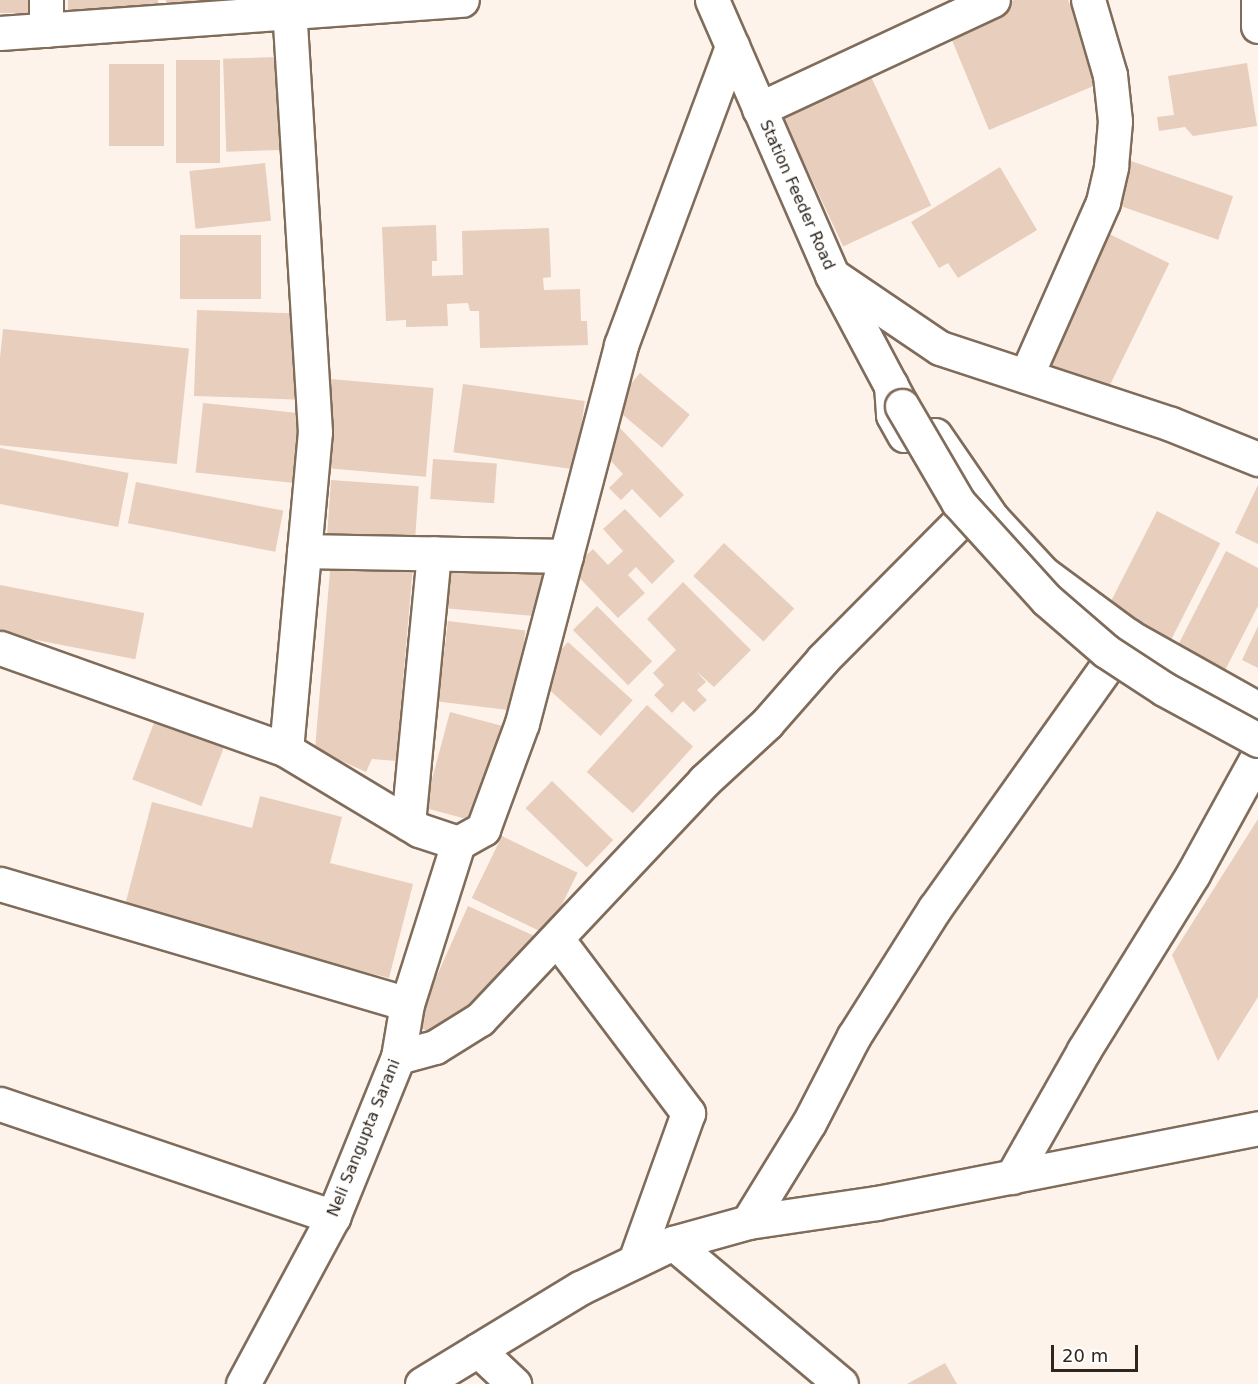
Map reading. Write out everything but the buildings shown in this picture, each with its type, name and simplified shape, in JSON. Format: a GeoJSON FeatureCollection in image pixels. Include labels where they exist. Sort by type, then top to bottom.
{"type":"FeatureCollection","features":[{"type":"Feature","properties":{"kind":"street"},"geometry":{"type":"LineString","coordinates":[[0,33],[46,15],[289,10],[462,0]]}},
{"type":"Feature","properties":{"kind":"street","name":"Station Feeder Road"},"geometry":{"type":"LineString","coordinates":[[712,0],[832,275],[896,396],[958,501],[1047,600],[1106,651],[1164,689],[1258,740]]}},
{"type":"Feature","properties":{"kind":"street"},"geometry":{"type":"LineString","coordinates":[[759,109],[993,0]]}},
{"type":"Feature","properties":{"kind":"street"},"geometry":{"type":"LineString","coordinates":[[1026,376],[1103,202],[1111,166],[1115,121],[1110,75],[1088,0]]}},
{"type":"Feature","properties":{"kind":"street"},"geometry":{"type":"LineString","coordinates":[[1258,0],[1258,26]]}},
{"type":"Feature","properties":{"kind":"street"},"geometry":{"type":"LineString","coordinates":[[286,750],[315,432],[289,10]]}},
{"type":"Feature","properties":{"kind":"street"},"geometry":{"type":"LineString","coordinates":[[0,648],[286,750],[408,823],[458,843],[483,829],[522,723],[621,345],[732,46]]}},
{"type":"Feature","properties":{"kind":"street"},"geometry":{"type":"LineString","coordinates":[[832,275],[940,348],[1171,424],[1258,459]]}},
{"type":"Feature","properties":{"kind":"street"},"geometry":{"type":"LineString","coordinates":[[1258,709],[1120,649],[1043,573],[992,518],[909,391],[896,396],[894,415],[957,524],[998,568],[1120,649],[1258,747]]}},
{"type":"Feature","properties":{"kind":"street"},"geometry":{"type":"LineString","coordinates":[[398,1057],[435,1047],[480,1019],[704,781],[767,723],[823,659],[957,524]]}},
{"type":"Feature","properties":{"kind":"street"},"geometry":{"type":"LineString","coordinates":[[304,551],[566,556]]}},
{"type":"Feature","properties":{"kind":"street"},"geometry":{"type":"LineString","coordinates":[[408,823],[434,553]]}},
{"type":"Feature","properties":{"kind":"street"},"geometry":{"type":"LineString","coordinates":[[748,1222],[809,1123],[854,1036],[934,908],[1024,777],[1120,649]]}},
{"type":"Feature","properties":{"kind":"street"},"geometry":{"type":"LineString","coordinates":[[1012,1177],[1084,1050],[1193,874],[1258,756]]}},
{"type":"Feature","properties":{"kind":"street","name":"Neli Sangupta Sarani"},"geometry":{"type":"LineString","coordinates":[[243,1384],[333,1217],[398,1057],[407,1004],[458,843]]}},
{"type":"Feature","properties":{"kind":"street"},"geometry":{"type":"LineString","coordinates":[[0,884],[407,1004]]}},
{"type":"Feature","properties":{"kind":"street"},"geometry":{"type":"LineString","coordinates":[[557,939],[688,1113],[636,1261]]}},
{"type":"Feature","properties":{"kind":"street"},"geometry":{"type":"LineString","coordinates":[[0,1104],[333,1217]]}},
{"type":"Feature","properties":{"kind":"street"},"geometry":{"type":"LineString","coordinates":[[423,1384],[580,1288],[673,1243],[748,1222],[1012,1177],[1258,1128]]}},
{"type":"Feature","properties":{"kind":"street"},"geometry":{"type":"LineString","coordinates":[[673,1243],[842,1384]]}},
{"type":"Feature","properties":{"kind":"street"},"geometry":{"type":"LineString","coordinates":[[478,1350],[514,1384]]}}]}
